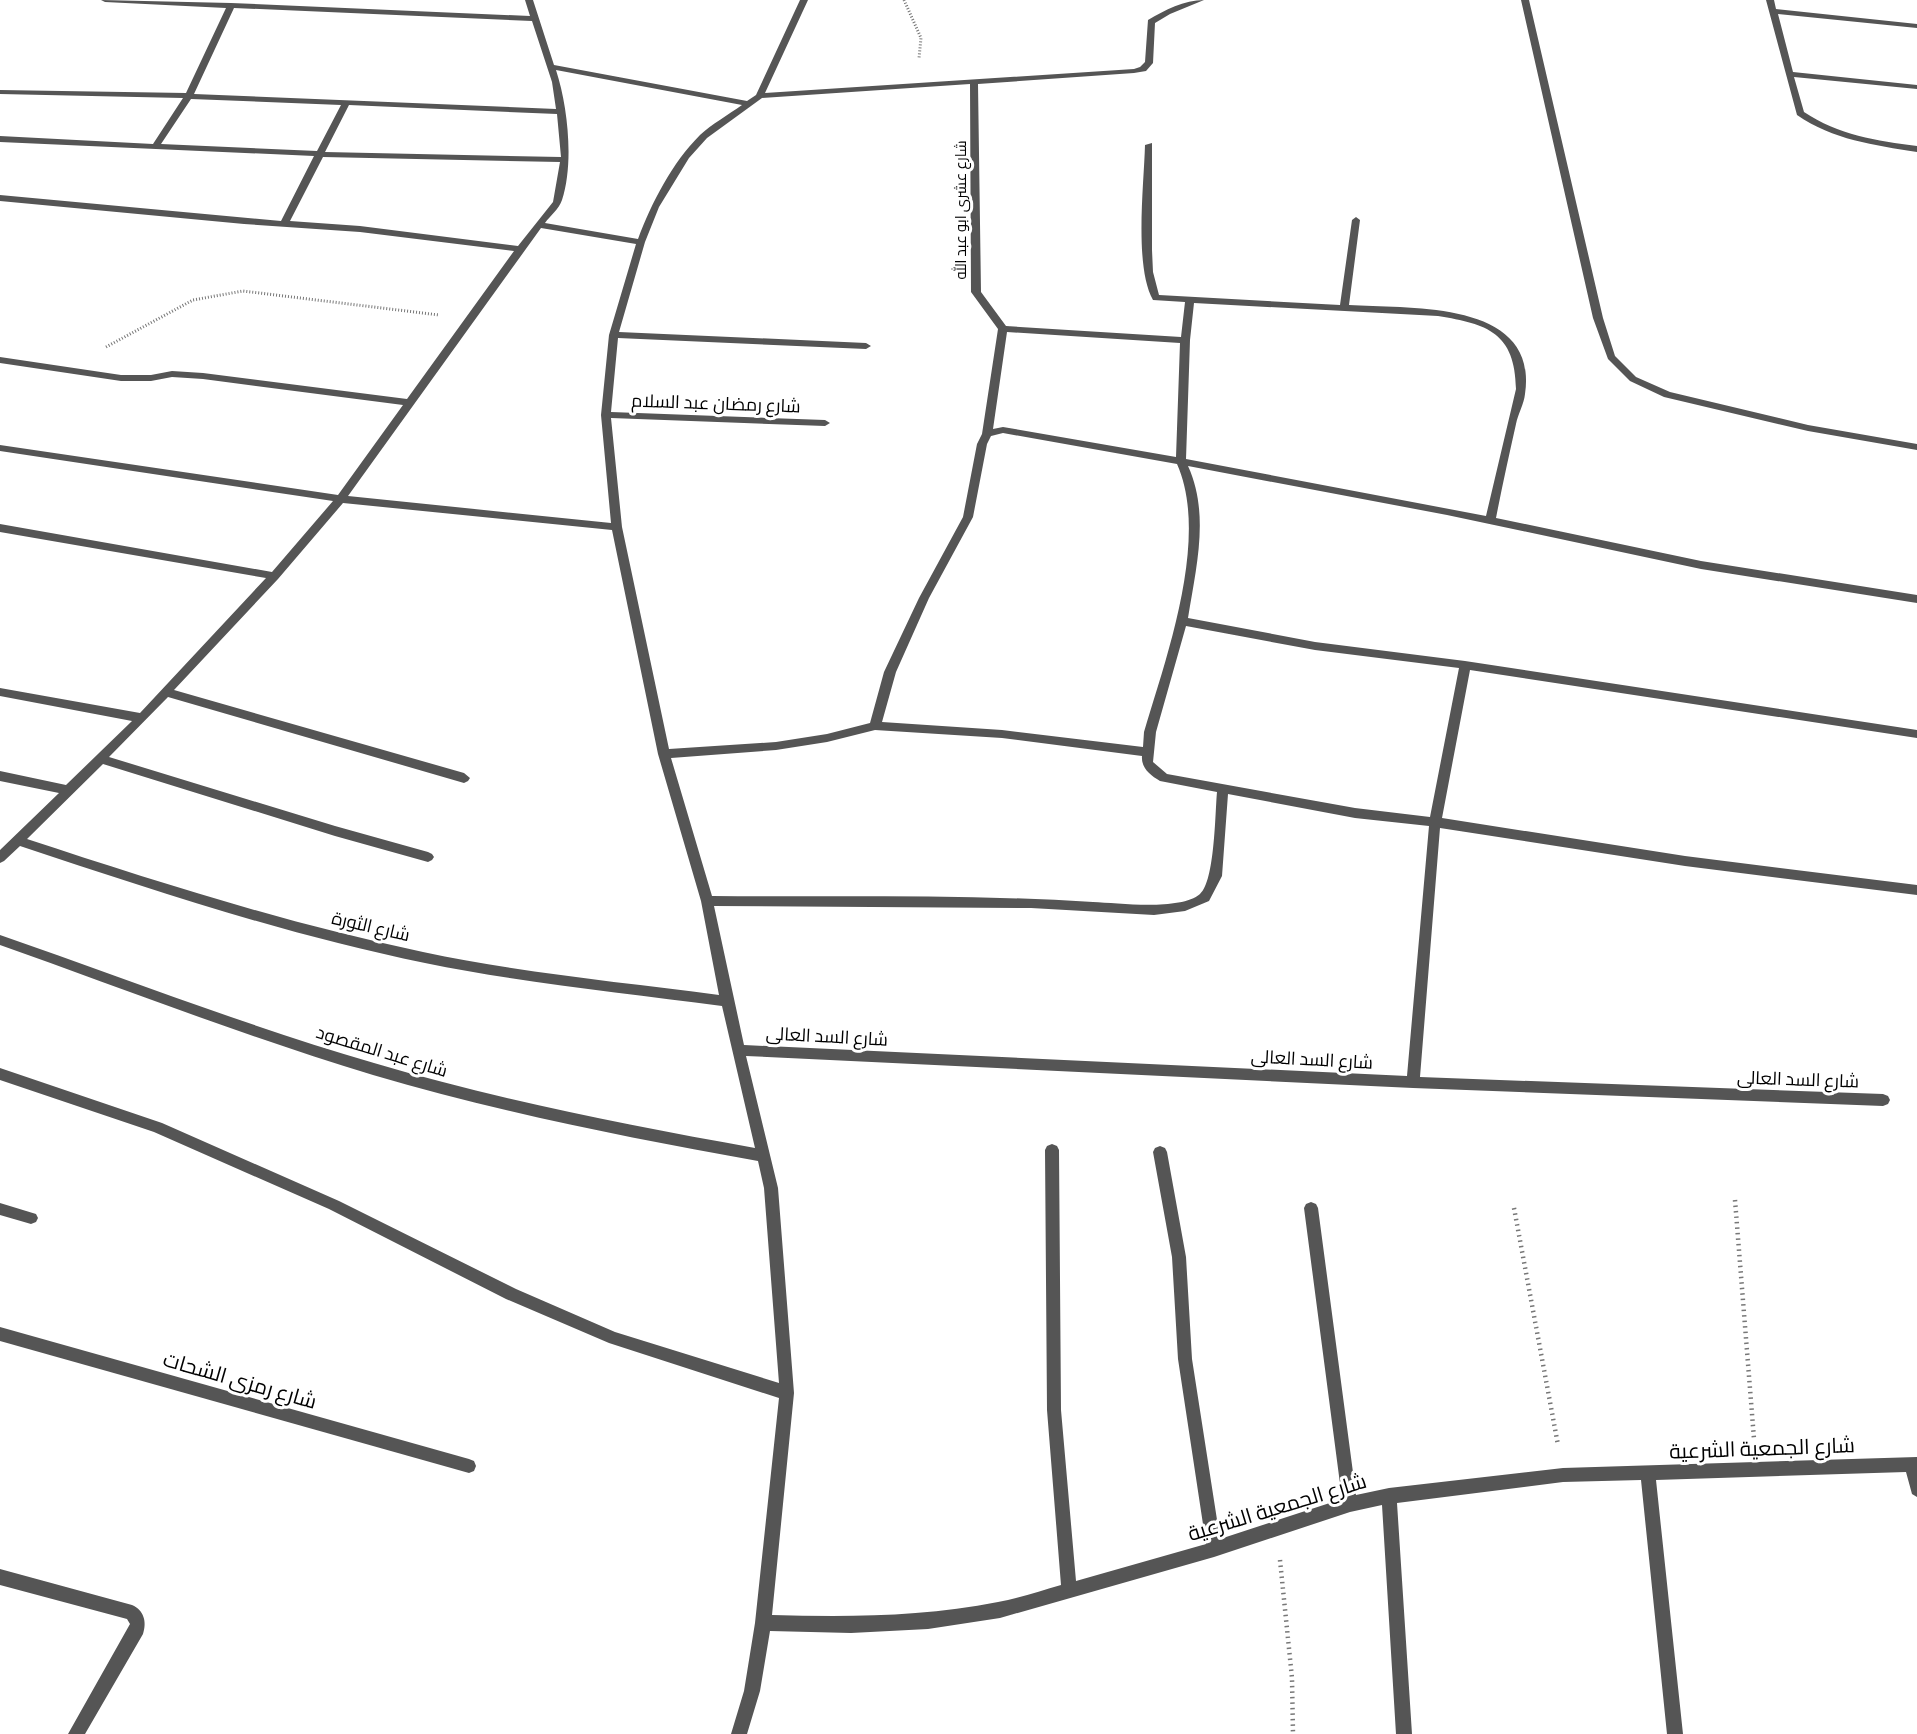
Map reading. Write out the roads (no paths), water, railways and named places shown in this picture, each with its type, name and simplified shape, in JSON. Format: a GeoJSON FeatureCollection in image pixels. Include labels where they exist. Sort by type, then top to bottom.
{"type":"FeatureCollection","features":[{"type":"Feature","properties":{"kind":"street"},"geometry":{"type":"LineString","coordinates":[[105,0],[536,19]]}},
{"type":"Feature","properties":{"kind":"street"},"geometry":{"type":"LineString","coordinates":[[0,858],[142,718],[274,576],[341,499],[520,249],[557,202],[565,160],[561,112],[552,67],[529,0]]}},
{"type":"Feature","properties":{"kind":"street"},"geometry":{"type":"LineString","coordinates":[[739,1734],[752,1691],[763,1623],[787,1393],[771,1188],[707,902],[664,754],[616,527],[606,415],[614,335],[641,242],[655,207],[686,157],[704,136],[760,96],[804,0]]}},
{"type":"Feature","properties":{"kind":"street"},"geometry":{"type":"LineString","coordinates":[[760,96],[1099,75],[1143,69],[1149,63],[1151,22],[1167,12],[1200,0]]}},
{"type":"Feature","properties":{"kind":"street"},"geometry":{"type":"LineString","coordinates":[[1525,0],[1555,121],[1598,318],[1611,357],[1633,379],[1667,395],[1808,428],[1917,447]]}},
{"type":"Feature","properties":{"kind":"street"},"geometry":{"type":"LineString","coordinates":[[1770,0],[1800,113],[1814,125],[1872,142],[1917,149]]}},
{"type":"Feature","properties":{"kind":"street"},"geometry":{"type":"LineString","coordinates":[[156,145],[189,96],[231,5]]}},
{"type":"Feature","properties":{"kind":"street"},"geometry":{"type":"LineString","coordinates":[[1773,11],[1917,26]]}},
{"type":"Feature","properties":{"kind":"street"},"geometry":{"type":"LineString","coordinates":[[552,67],[749,104]]}},
{"type":"Feature","properties":{"kind":"street"},"geometry":{"type":"LineString","coordinates":[[1790,74],[1917,87]]}},
{"type":"Feature","properties":{"kind":"street","name":"شارع عشرى ابو عبد الله"},"geometry":{"type":"LineString","coordinates":[[974,83],[976,292],[979,300],[1004,328]]}},
{"type":"Feature","properties":{"kind":"street"},"geometry":{"type":"LineString","coordinates":[[0,92],[189,96],[561,112]]}},
{"type":"Feature","properties":{"kind":"street"},"geometry":{"type":"LineString","coordinates":[[284,224],[346,103]]}},
{"type":"Feature","properties":{"kind":"street"},"geometry":{"type":"LineString","coordinates":[[0,139],[321,154],[565,160]]}},
{"type":"Feature","properties":{"kind":"street"},"geometry":{"type":"LineString","coordinates":[[1149,145],[1146,245],[1150,290],[1156,298],[1438,313],[1472,318],[1491,325],[1506,336],[1518,356],[1521,390],[1513,415],[1490,520]]}},
{"type":"Feature","properties":{"kind":"street"},"geometry":{"type":"LineString","coordinates":[[0,198],[360,229],[520,249]]}},
{"type":"Feature","properties":{"kind":"street"},"geometry":{"type":"LineString","coordinates":[[1344,307],[1356,220]]}},
{"type":"Feature","properties":{"kind":"street"},"geometry":{"type":"LineString","coordinates":[[540,225],[641,242]]}},
{"type":"Feature","properties":{"kind":"street"},"geometry":{"type":"LineString","coordinates":[[1190,301],[1185,340],[1181,461],[1190,481],[1194,536],[1182,621],[1150,732],[1147,763],[1156,773],[1164,778],[1355,813],[1435,822],[1685,861],[1917,890]]}},
{"type":"Feature","properties":{"kind":"street"},"geometry":{"type":"LineString","coordinates":[[875,726],[890,672],[924,597],[968,517],[976,469],[987,434],[1004,328],[1185,340]]}},
{"type":"Feature","properties":{"kind":"street"},"geometry":{"type":"LineString","coordinates":[[614,335],[866,346]]}},
{"type":"Feature","properties":{"kind":"street"},"geometry":{"type":"LineString","coordinates":[[0,360],[121,378],[151,378],[172,374],[203,376],[411,403]]}},
{"type":"Feature","properties":{"kind":"street","name":"شارع رمضان عبد السلام"},"geometry":{"type":"LineString","coordinates":[[606,415],[825,423]]}},
{"type":"Feature","properties":{"kind":"street"},"geometry":{"type":"LineString","coordinates":[[987,434],[1002,430],[1020,432],[1490,520],[1701,565],[1917,599]]}},
{"type":"Feature","properties":{"kind":"street"},"geometry":{"type":"LineString","coordinates":[[0,448],[341,499],[616,527]]}},
{"type":"Feature","properties":{"kind":"street"},"geometry":{"type":"LineString","coordinates":[[0,528],[274,576]]}},
{"type":"Feature","properties":{"kind":"street"},"geometry":{"type":"LineString","coordinates":[[1182,621],[1315,646],[1465,665],[1917,734]]}},
{"type":"Feature","properties":{"kind":"street"},"geometry":{"type":"LineString","coordinates":[[1413,1082],[1435,822],[1465,665]]}},
{"type":"Feature","properties":{"kind":"street"},"geometry":{"type":"LineString","coordinates":[[0,692],[142,718]]}},
{"type":"Feature","properties":{"kind":"street"},"geometry":{"type":"LineString","coordinates":[[166,692],[464,778]]}},
{"type":"Feature","properties":{"kind":"street"},"geometry":{"type":"LineString","coordinates":[[664,754],[776,746],[827,738],[875,726],[1002,734],[1147,752]]}},
{"type":"Feature","properties":{"kind":"street"},"geometry":{"type":"LineString","coordinates":[[101,759],[335,831],[428,856]]}},
{"type":"Feature","properties":{"kind":"street"},"geometry":{"type":"LineString","coordinates":[[0,776],[67,790]]}},
{"type":"Feature","properties":{"kind":"street"},"geometry":{"type":"LineString","coordinates":[[707,902],[1031,903],[1154,910],[1185,906],[1205,897],[1216,876],[1223,788]]}},
{"type":"Feature","properties":{"kind":"street","name":"شارع الثورة"},"geometry":{"type":"LineString","coordinates":[[17,840],[241,912],[413,955],[485,969],[728,1001]]}},
{"type":"Feature","properties":{"kind":"street","name":"شارع عبد المقصود"},"geometry":{"type":"LineString","coordinates":[[0,940],[310,1048],[425,1084],[535,1112],[764,1156]]}},
{"type":"Feature","properties":{"kind":"street","name":"شارع السد العالى"},"geometry":{"type":"LineString","coordinates":[[740,1050],[1413,1082],[1883,1100]]}},
{"type":"Feature","properties":{"kind":"street"},"geometry":{"type":"LineString","coordinates":[[0,1074],[157,1126],[334,1205],[511,1294],[614,1338],[787,1393]]}},
{"type":"Feature","properties":{"kind":"street"},"geometry":{"type":"LineString","coordinates":[[1052,1150],[1054,1410],[1068,1591]]}},
{"type":"Feature","properties":{"kind":"street"},"geometry":{"type":"LineString","coordinates":[[1160,1152],[1179,1257],[1185,1359],[1214,1549]]}},
{"type":"Feature","properties":{"kind":"street"},"geometry":{"type":"LineString","coordinates":[[1311,1208],[1350,1504]]}},
{"type":"Feature","properties":{"kind":"street"},"geometry":{"type":"LineString","coordinates":[[0,1209],[31,1218]]}},
{"type":"Feature","properties":{"kind":"street","name":"شارع رمزى الشحات"},"geometry":{"type":"LineString","coordinates":[[0,1334],[469,1466]]}},
{"type":"Feature","properties":{"kind":"street"},"geometry":{"type":"LineString","coordinates":[[1915,1464],[1917,1488]]}},
{"type":"Feature","properties":{"kind":"street","name":"شارع الجمعية الشرعية"},"geometry":{"type":"LineString","coordinates":[[763,1623],[851,1625],[928,1621],[1000,1610],[1214,1549],[1350,1504],[1389,1496],[1563,1475],[1915,1464]]}},
{"type":"Feature","properties":{"kind":"street"},"geometry":{"type":"LineString","coordinates":[[1648,1473],[1675,1734]]}},
{"type":"Feature","properties":{"kind":"street"},"geometry":{"type":"LineString","coordinates":[[1389,1496],[1404,1734]]}},
{"type":"Feature","properties":{"kind":"street"},"geometry":{"type":"LineString","coordinates":[[0,1577],[132,1614],[138,1622],[137,1628],[76,1734]]}}]}
